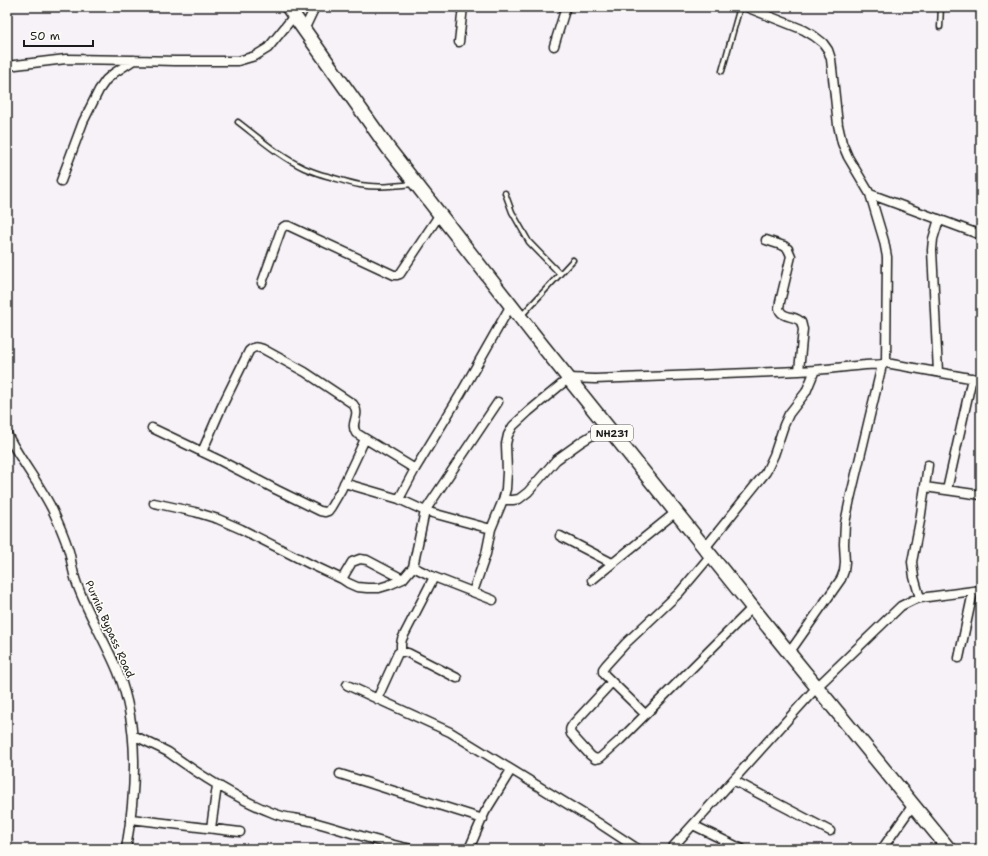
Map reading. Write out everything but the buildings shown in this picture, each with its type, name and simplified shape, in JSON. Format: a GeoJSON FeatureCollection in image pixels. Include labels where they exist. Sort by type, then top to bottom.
{"type":"FeatureCollection","features":[{"type":"Feature","properties":{"kind":"highway","name":"NH231"},"geometry":{"type":"LineString","coordinates":[[292,11],[388,148],[520,317],[789,653],[949,849]]}},
{"type":"Feature","properties":{"kind":"street"},"geometry":{"type":"LineString","coordinates":[[304,30],[315,7]]}},
{"type":"Feature","properties":{"kind":"street"},"geometry":{"type":"LineString","coordinates":[[459,42],[463,7]]}},
{"type":"Feature","properties":{"kind":"street"},"geometry":{"type":"LineString","coordinates":[[554,46],[566,7]]}},
{"type":"Feature","properties":{"kind":"street"},"geometry":{"type":"LineString","coordinates":[[746,7],[804,30],[824,43],[828,50],[831,58],[838,125],[842,143],[848,157],[870,194],[884,241],[887,257],[884,364],[845,523],[844,571],[841,579],[789,653]]}},
{"type":"Feature","properties":{"kind":"street"},"geometry":{"type":"LineString","coordinates":[[7,66],[66,59],[175,62],[238,61],[255,56],[268,48],[292,11]]}},
{"type":"Feature","properties":{"kind":"street"},"geometry":{"type":"LineString","coordinates":[[61,181],[83,122],[102,85],[114,73],[134,60]]}},
{"type":"Feature","properties":{"kind":"street"},"geometry":{"type":"LineString","coordinates":[[870,194],[981,235]]}},
{"type":"Feature","properties":{"kind":"street"},"geometry":{"type":"LineString","coordinates":[[262,283],[283,227],[289,226],[397,275],[400,274],[440,214]]}},
{"type":"Feature","properties":{"kind":"street"},"geometry":{"type":"LineString","coordinates":[[938,372],[932,250],[933,239],[940,220]]}},
{"type":"Feature","properties":{"kind":"street"},"geometry":{"type":"LineString","coordinates":[[766,240],[784,246],[791,256],[779,309],[782,313],[798,320],[803,329],[799,371]]}},
{"type":"Feature","properties":{"kind":"street"},"geometry":{"type":"LineString","coordinates":[[399,499],[511,305]]}},
{"type":"Feature","properties":{"kind":"street"},"geometry":{"type":"LineString","coordinates":[[202,452],[222,406],[249,351],[253,347],[257,347],[305,372],[353,404],[357,409],[354,425],[356,433],[416,469]]}},
{"type":"Feature","properties":{"kind":"street"},"geometry":{"type":"LineString","coordinates":[[473,592],[486,554],[491,529],[506,489],[506,444],[508,434],[528,412],[569,378],[595,379],[799,371],[884,364],[981,380]]}},
{"type":"Feature","properties":{"kind":"street"},"geometry":{"type":"LineString","coordinates":[[645,714],[605,675],[603,669],[626,643],[678,593],[766,472],[774,456],[784,424],[789,414],[806,392],[815,370]]}},
{"type":"Feature","properties":{"kind":"street"},"geometry":{"type":"LineString","coordinates":[[947,490],[972,378]]}},
{"type":"Feature","properties":{"kind":"street"},"geometry":{"type":"LineString","coordinates":[[154,503],[195,512],[242,529],[357,587],[379,588],[403,579],[413,567],[425,511],[498,402]]}},
{"type":"Feature","properties":{"kind":"street"},"geometry":{"type":"LineString","coordinates":[[503,500],[519,499],[528,492],[556,460],[607,426]]}},
{"type":"Feature","properties":{"kind":"street"},"geometry":{"type":"LineString","coordinates":[[152,428],[320,511],[325,512],[331,508],[365,439]]}},
{"type":"Feature","properties":{"kind":"street","name":"Purnia Bypass Road"},"geometry":{"type":"LineString","coordinates":[[7,434],[44,495],[60,526],[70,555],[77,584],[100,635],[110,653],[126,695],[133,735],[132,806],[126,849]]}},
{"type":"Feature","properties":{"kind":"street"},"geometry":{"type":"LineString","coordinates":[[920,598],[914,577],[912,562],[920,521],[928,465]]}},
{"type":"Feature","properties":{"kind":"street"},"geometry":{"type":"LineString","coordinates":[[344,483],[399,499],[425,511],[491,529]]}},
{"type":"Feature","properties":{"kind":"street"},"geometry":{"type":"LineString","coordinates":[[925,487],[981,495]]}},
{"type":"Feature","properties":{"kind":"street"},"geometry":{"type":"LineString","coordinates":[[592,580],[676,512]]}},
{"type":"Feature","properties":{"kind":"street"},"geometry":{"type":"LineString","coordinates":[[560,536],[612,563]]}},
{"type":"Feature","properties":{"kind":"street"},"geometry":{"type":"LineString","coordinates":[[342,579],[352,562],[360,559],[367,560],[403,579]]}},
{"type":"Feature","properties":{"kind":"street"},"geometry":{"type":"LineString","coordinates":[[413,567],[434,577],[493,600]]}},
{"type":"Feature","properties":{"kind":"street"},"geometry":{"type":"LineString","coordinates":[[377,699],[398,653],[401,651],[402,639],[434,577]]}},
{"type":"Feature","properties":{"kind":"street"},"geometry":{"type":"LineString","coordinates":[[671,849],[817,687],[901,606],[920,598],[977,591],[959,658]]}},
{"type":"Feature","properties":{"kind":"street"},"geometry":{"type":"LineString","coordinates":[[612,682],[570,728],[571,734],[595,759],[600,758],[753,607]]}},
{"type":"Feature","properties":{"kind":"street"},"geometry":{"type":"LineString","coordinates":[[401,651],[408,653],[457,678]]}},
{"type":"Feature","properties":{"kind":"street"},"geometry":{"type":"LineString","coordinates":[[347,685],[450,732],[638,849]]}},
{"type":"Feature","properties":{"kind":"street"},"geometry":{"type":"LineString","coordinates":[[133,735],[164,750],[217,786],[274,814],[312,821],[385,846],[411,849]]}},
{"type":"Feature","properties":{"kind":"street"},"geometry":{"type":"LineString","coordinates":[[469,849],[485,812],[511,770]]}},
{"type":"Feature","properties":{"kind":"street"},"geometry":{"type":"LineString","coordinates":[[340,774],[483,819]]}},
{"type":"Feature","properties":{"kind":"street"},"geometry":{"type":"LineString","coordinates":[[733,780],[830,831]]}},
{"type":"Feature","properties":{"kind":"street"},"geometry":{"type":"LineString","coordinates":[[211,828],[217,786]]}},
{"type":"Feature","properties":{"kind":"street"},"geometry":{"type":"LineString","coordinates":[[882,849],[913,805]]}},
{"type":"Feature","properties":{"kind":"street"},"geometry":{"type":"LineString","coordinates":[[131,819],[240,832]]}},
{"type":"Feature","properties":{"kind":"street"},"geometry":{"type":"LineString","coordinates":[[693,825],[742,849]]}},
{"type":"Feature","properties":{"kind":"lane"},"geometry":{"type":"LineString","coordinates":[[722,71],[740,7]]}},
{"type":"Feature","properties":{"kind":"lane"},"geometry":{"type":"LineString","coordinates":[[940,27],[941,7]]}},
{"type":"Feature","properties":{"kind":"lane"},"geometry":{"type":"LineString","coordinates":[[238,122],[276,151],[304,168],[320,174],[361,185],[385,186],[416,184]]}},
{"type":"Feature","properties":{"kind":"lane"},"geometry":{"type":"LineString","coordinates":[[505,193],[512,212],[529,242],[560,274]]}},
{"type":"Feature","properties":{"kind":"lane"},"geometry":{"type":"LineString","coordinates":[[520,317],[573,260]]}}]}
